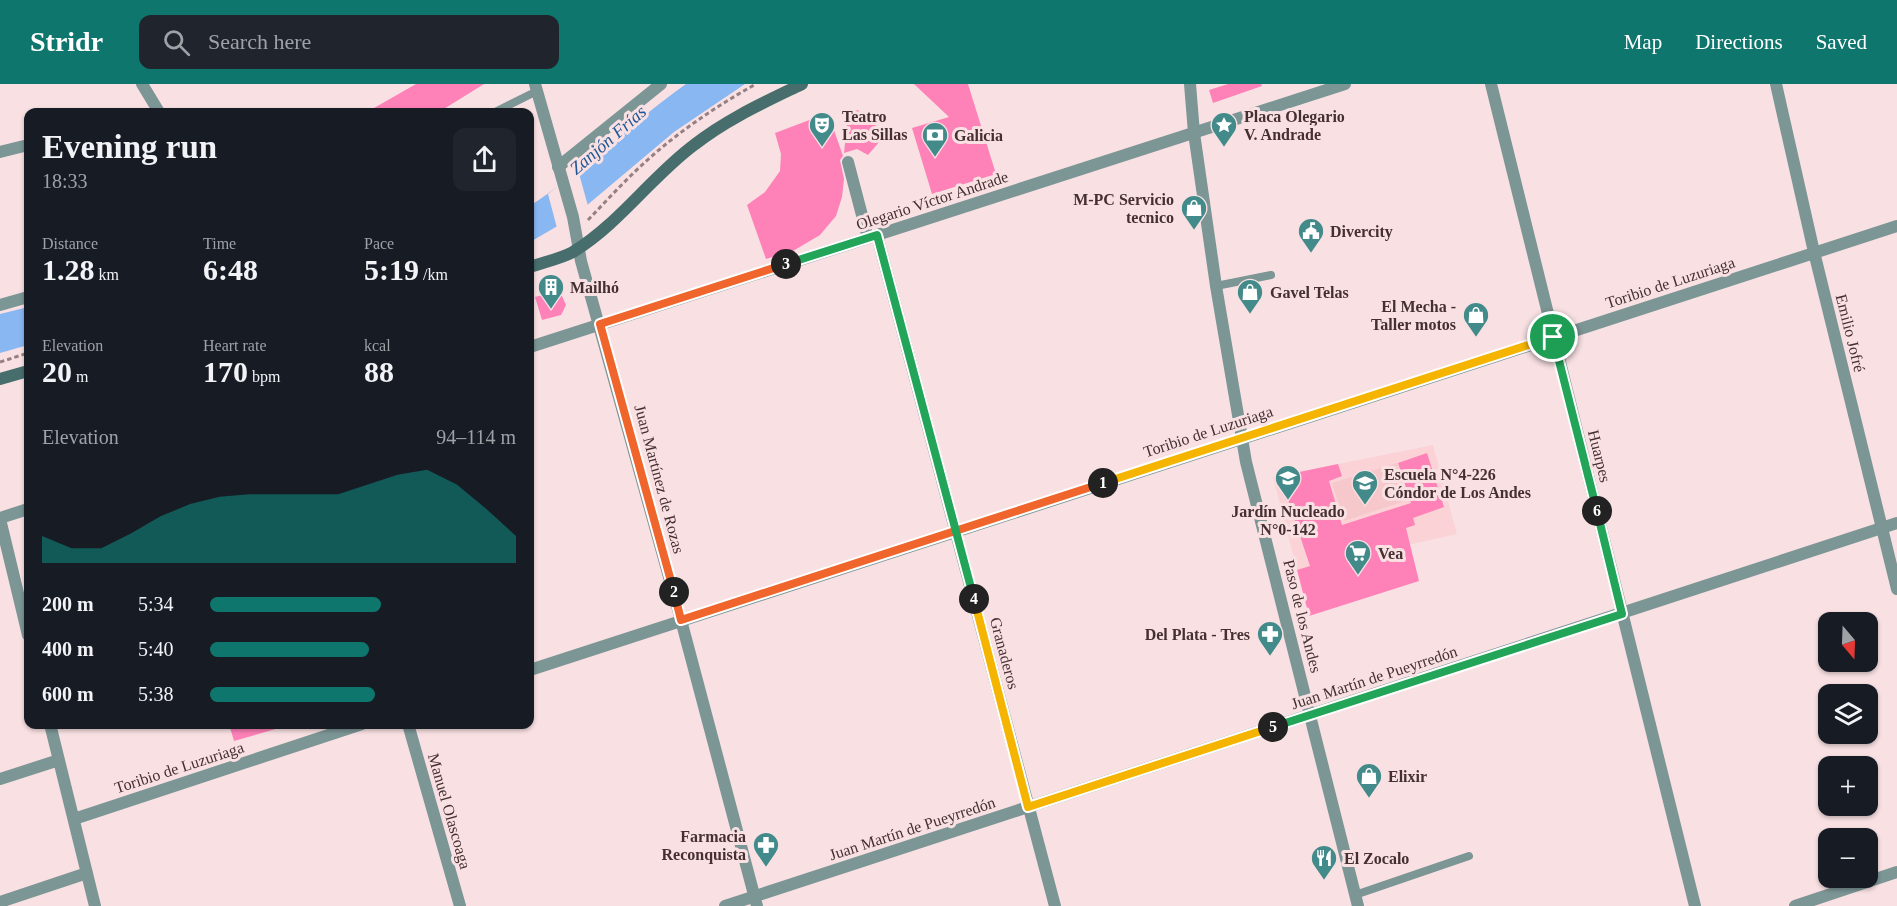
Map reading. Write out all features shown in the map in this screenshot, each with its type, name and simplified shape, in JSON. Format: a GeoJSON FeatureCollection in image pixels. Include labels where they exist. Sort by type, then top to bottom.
{"type":"FeatureCollection","features":[{"type":"Feature","properties":{"kind":"main road"},"geometry":{"type":"LineString","coordinates":[[534,266],[564,256],[597,235],[694,144],[736,116],[802,84]]}},
{"type":"Feature","properties":{"kind":"main road"},"geometry":{"type":"LineString","coordinates":[[0,379],[24,372]]}},
{"type":"Feature","properties":{"kind":"street"},"geometry":{"type":"LineString","coordinates":[[142,84],[157,108]]}},
{"type":"Feature","properties":{"kind":"street"},"geometry":{"type":"LineString","coordinates":[[558,167],[661,84]]}},
{"type":"Feature","properties":{"kind":"street","name":"Paso de los Andes"},"geometry":{"type":"LineString","coordinates":[[1190,84],[1194,133],[1216,286],[1242,438],[1357,900]]}},
{"type":"Feature","properties":{"kind":"street","name":"Olegario Víctor Andrade"},"geometry":{"type":"LineString","coordinates":[[534,346],[1345,84]]}},
{"type":"Feature","properties":{"kind":"street","name":"Huarpes"},"geometry":{"type":"LineString","coordinates":[[1491,84],[1695,906]]}},
{"type":"Feature","properties":{"kind":"street","name":"Emilio Jofré"},"geometry":{"type":"LineString","coordinates":[[1776,84],[1814,252],[1897,589]]}},
{"type":"Feature","properties":{"kind":"street","name":"Juan Martínez de Rozas"},"geometry":{"type":"LineString","coordinates":[[536,88],[573,217],[579,248],[756,901]]}},
{"type":"Feature","properties":{"kind":"street"},"geometry":{"type":"LineString","coordinates":[[0,152],[24,147]]}},
{"type":"Feature","properties":{"kind":"street","name":"Granaderos"},"geometry":{"type":"LineString","coordinates":[[848,162],[873,236],[956,530],[1055,906]]}},
{"type":"Feature","properties":{"kind":"street","name":"Toribio de Luzuriaga"},"geometry":{"type":"LineString","coordinates":[[534,669],[1897,226]]}},
{"type":"Feature","properties":{"kind":"street"},"geometry":{"type":"LineString","coordinates":[[0,305],[24,298]]}},
{"type":"Feature","properties":{"kind":"street"},"geometry":{"type":"LineString","coordinates":[[24,509],[0,518],[24,618]]}},
{"type":"Feature","properties":{"kind":"street","name":"Juan Martín de Pueyrredón"},"geometry":{"type":"LineString","coordinates":[[725,906],[756,901],[1028,807],[1897,524]]}},
{"type":"Feature","properties":{"kind":"street"},"geometry":{"type":"LineString","coordinates":[[51,729],[95,906]]}},
{"type":"Feature","properties":{"kind":"street","name":"Toribio de Luzuriaga"},"geometry":{"type":"LineString","coordinates":[[74,819],[347,729]]}},
{"type":"Feature","properties":{"kind":"street","name":"Manuel Olascoaga"},"geometry":{"type":"LineString","coordinates":[[409,729],[460,906]]}},
{"type":"Feature","properties":{"kind":"street"},"geometry":{"type":"LineString","coordinates":[[0,779],[59,760]]}},
{"type":"Feature","properties":{"kind":"street"},"geometry":{"type":"LineString","coordinates":[[1795,906],[1897,872]]}},
{"type":"Feature","properties":{"kind":"street"},"geometry":{"type":"LineString","coordinates":[[0,902],[87,873]]}},
{"type":"Feature","properties":{"kind":"lane"},"geometry":{"type":"LineString","coordinates":[[502,108],[536,88]]}},
{"type":"Feature","properties":{"kind":"lane"},"geometry":{"type":"LineString","coordinates":[[1216,286],[1271,275]]}},
{"type":"Feature","properties":{"kind":"lane"},"geometry":{"type":"LineString","coordinates":[[1357,900],[1469,856]]}},
{"type":"Feature","properties":{"kind":"path"},"geometry":{"type":"LineString","coordinates":[[0,362],[24,354]]}},
{"type":"Feature","properties":{"kind":"shaded area","name":"Escuela N°4-226 Cóndor de Los Andes"},"geometry":{"type":"Polygon","coordinates":[[[1433,445],[1457,534],[1297,570],[1273,477],[1433,445]]]}},
{"type":"Feature","properties":{"kind":"shaded area"},"geometry":{"type":"Polygon","coordinates":[[[1397,463],[1408,500],[1344,521],[1332,483],[1397,463]]]}},
{"type":"Feature","properties":{"kind":"water"},"geometry":{"type":"Polygon","coordinates":[[[686,84],[745,84],[674,132],[573,217],[534,240],[534,203],[686,84]]]}},
{"type":"Feature","properties":{"kind":"water"},"geometry":{"type":"Polygon","coordinates":[[[24,308],[24,346],[0,353],[0,314],[24,308]]]}},
{"type":"Feature","properties":{"kind":"pier"},"geometry":{"type":"Polygon","coordinates":[[[578,170],[588,206],[557,228],[548,194],[578,170]]]}},
{"type":"Feature","properties":{"kind":"building"},"geometry":{"type":"Polygon","coordinates":[[[416,84],[484,84],[445,108],[374,108],[416,84]]]}},
{"type":"Feature","properties":{"kind":"building"},"geometry":{"type":"Polygon","coordinates":[[[914,84],[968,84],[996,174],[932,194],[912,128],[949,117],[914,84]]]}},
{"type":"Feature","properties":{"kind":"building"},"geometry":{"type":"Polygon","coordinates":[[[1228,84],[1261,84],[1262,86],[1213,103],[1209,90],[1228,84]]]}},
{"type":"Feature","properties":{"kind":"building"},"geometry":{"type":"Polygon","coordinates":[[[858,110],[866,122],[874,119],[880,141],[868,155],[857,149],[844,153],[848,113],[858,110]]]}},
{"type":"Feature","properties":{"kind":"building"},"geometry":{"type":"Polygon","coordinates":[[[828,113],[843,156],[840,160],[844,179],[842,197],[836,216],[820,235],[793,251],[766,259],[747,205],[765,192],[780,171],[781,154],[775,133],[828,113]]]}},
{"type":"Feature","properties":{"kind":"building","name":"Mailhó"},"geometry":{"type":"Polygon","coordinates":[[[553,292],[562,296],[566,305],[561,315],[542,320],[535,297],[553,292]]]}},
{"type":"Feature","properties":{"kind":"building"},"geometry":{"type":"Polygon","coordinates":[[[1427,453],[1444,507],[1413,518],[1415,525],[1406,528],[1419,581],[1309,616],[1297,570],[1310,566],[1280,476],[1338,464],[1342,476],[1329,481],[1342,525],[1411,503],[1398,463],[1427,453]]]}},
{"type":"Feature","properties":{"kind":"building"},"geometry":{"type":"Polygon","coordinates":[[[230,729],[276,729],[234,741],[230,729]]]}},
{"type":"Feature","properties":{"kind":"place","name":"Teatro Las Sillas"},"geometry":{"type":"Point","coordinates":[822,148]}},
{"type":"Feature","properties":{"kind":"place","name":"Placa Olegario V. Andrade"},"geometry":{"type":"Point","coordinates":[1224,148]}},
{"type":"Feature","properties":{"kind":"place","name":"Galicia"},"geometry":{"type":"Point","coordinates":[935,158]}},
{"type":"Feature","properties":{"kind":"place","name":"M-PC Servicio tecnico"},"geometry":{"type":"Point","coordinates":[1194,231]}},
{"type":"Feature","properties":{"kind":"place","name":"Divercity"},"geometry":{"type":"Point","coordinates":[1311,254]}},
{"type":"Feature","properties":{"kind":"place","name":"Mailhó"},"geometry":{"type":"Point","coordinates":[551,310]}},
{"type":"Feature","properties":{"kind":"place","name":"Gavel Telas"},"geometry":{"type":"Point","coordinates":[1250,315]}},
{"type":"Feature","properties":{"kind":"place","name":"El Mecha - Taller motos"},"geometry":{"type":"Point","coordinates":[1476,338]}},
{"type":"Feature","properties":{"kind":"place","name":"Jardín Nucleado N°0-142"},"geometry":{"type":"Point","coordinates":[1288,501]}},
{"type":"Feature","properties":{"kind":"place","name":"Escuela N°4-226 Cóndor de Los Andes"},"geometry":{"type":"Point","coordinates":[1365,506]}},
{"type":"Feature","properties":{"kind":"place","name":"Vea"},"geometry":{"type":"Point","coordinates":[1358,576]}},
{"type":"Feature","properties":{"kind":"place","name":"Del Plata - Tres"},"geometry":{"type":"Point","coordinates":[1270,657]}},
{"type":"Feature","properties":{"kind":"place","name":"Elixir"},"geometry":{"type":"Point","coordinates":[1369,799]}},
{"type":"Feature","properties":{"kind":"place","name":"Farmacia Reconquista"},"geometry":{"type":"Point","coordinates":[766,868]}},
{"type":"Feature","properties":{"kind":"place","name":"El Zocalo"},"geometry":{"type":"Point","coordinates":[1324,881]}},
{"type":"Feature","properties":{"kind":"route"},"geometry":{"type":"LineString","coordinates":[[1553,337],[956,530],[681,620],[600,324],[877,235],[956,530],[1028,807],[1622,614],[1553,337]]}},
{"type":"Feature","properties":{"kind":"water label","name":"Zanjón Frías"},"geometry":{"type":"Point","coordinates":[608,140]}}]}
